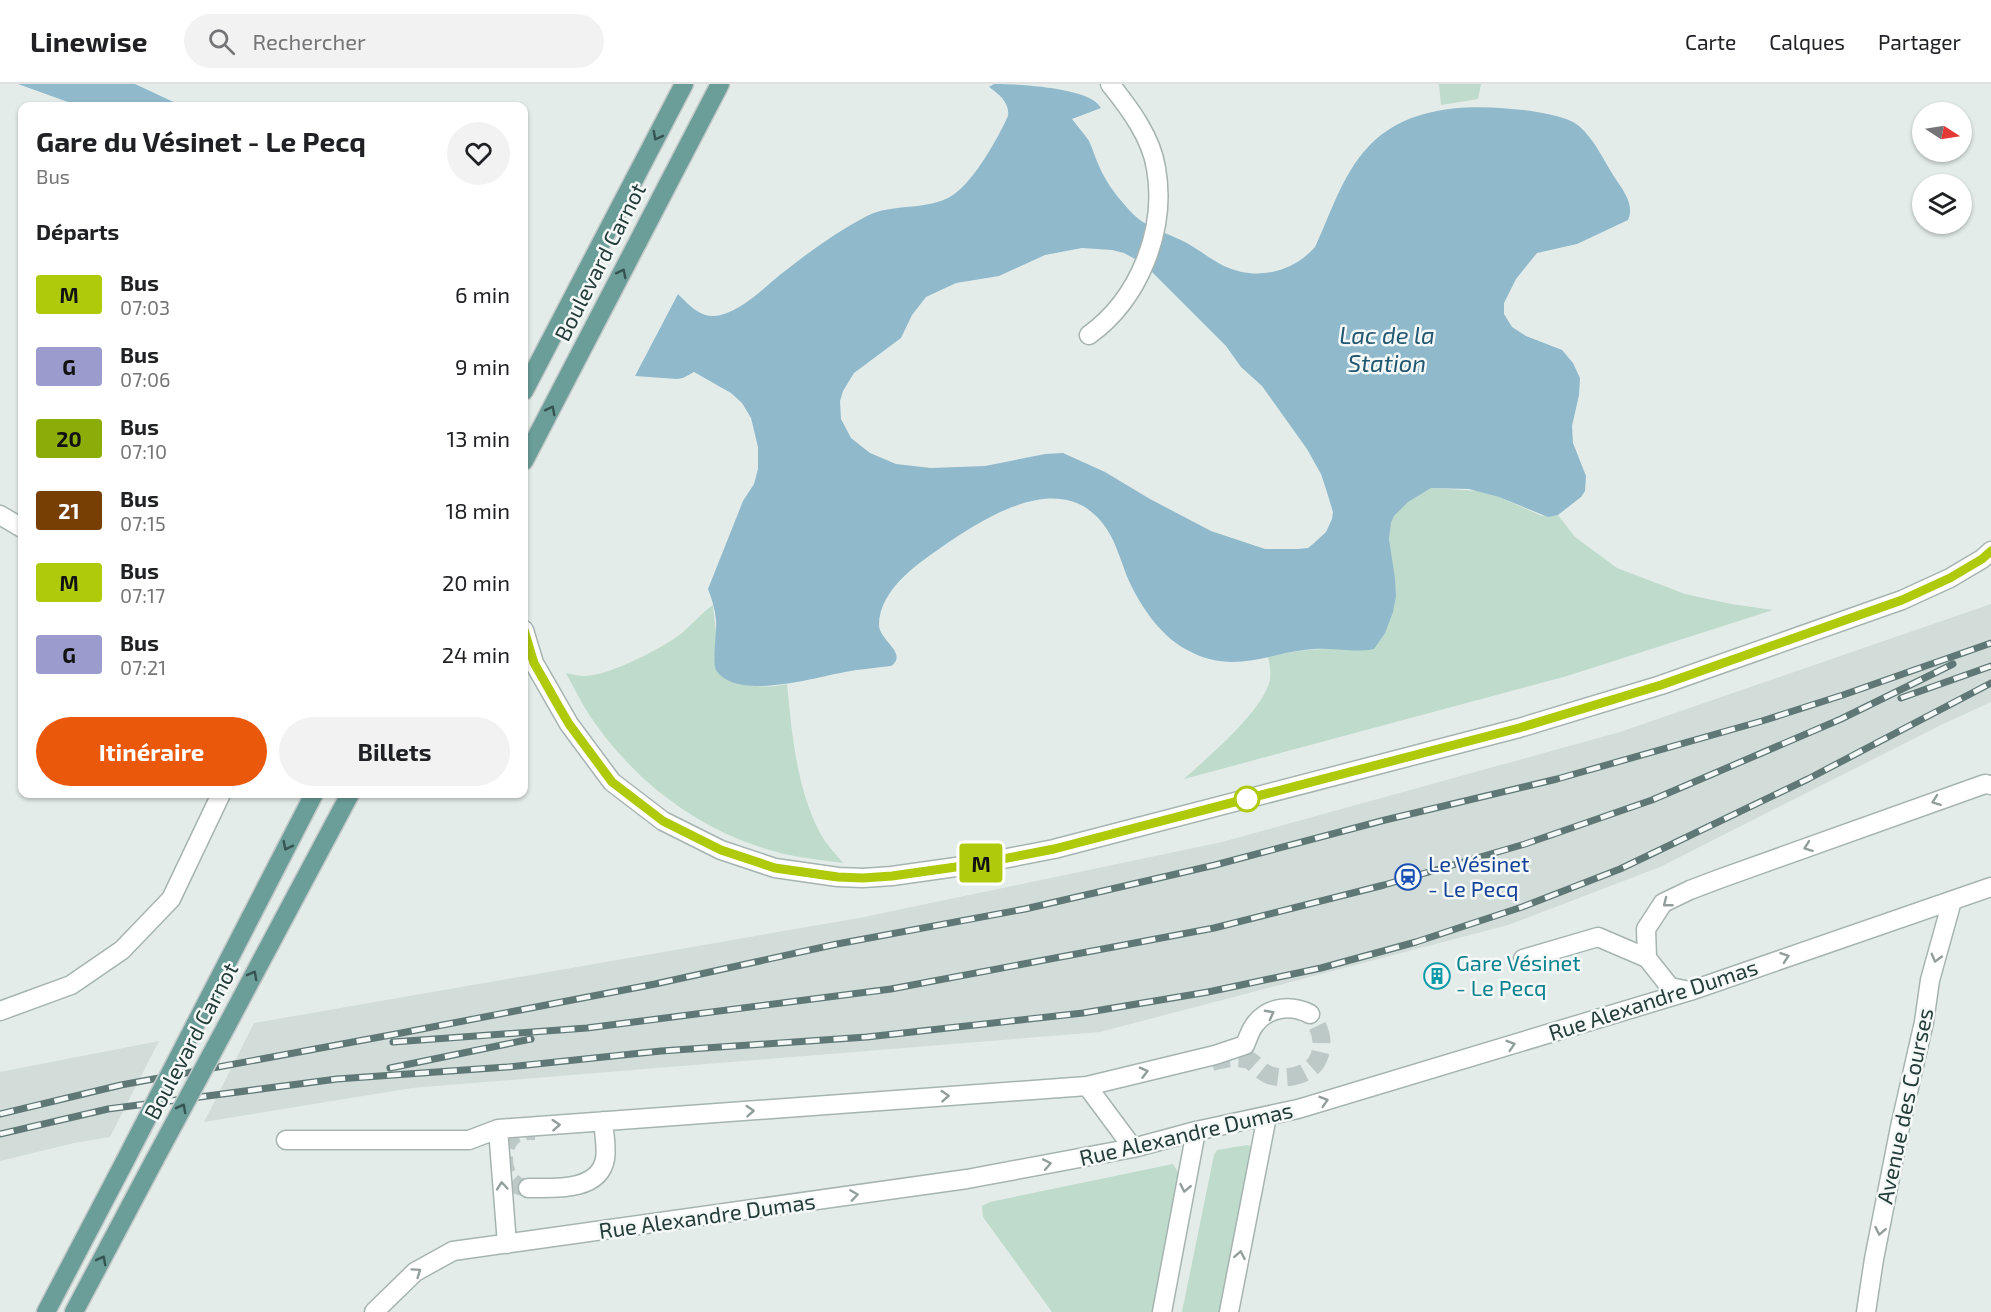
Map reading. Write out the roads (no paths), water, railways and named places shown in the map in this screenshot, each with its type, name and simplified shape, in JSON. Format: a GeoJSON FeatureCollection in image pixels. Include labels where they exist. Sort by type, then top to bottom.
{"type":"FeatureCollection","features":[{"type":"Feature","properties":{"kind":"main road","name":"Boulevard Carnot"},"geometry":{"type":"LineString","coordinates":[[528,383],[684,84]]}},
{"type":"Feature","properties":{"kind":"main road","name":"Boulevard Carnot"},"geometry":{"type":"LineString","coordinates":[[528,453],[720,84]]}},
{"type":"Feature","properties":{"kind":"main road","name":"Boulevard Carnot"},"geometry":{"type":"LineString","coordinates":[[46,1312],[312,798]]}},
{"type":"Feature","properties":{"kind":"main road","name":"Boulevard Carnot"},"geometry":{"type":"LineString","coordinates":[[74,1312],[349,798]]}},
{"type":"Feature","properties":{"kind":"street"},"geometry":{"type":"LineString","coordinates":[[1089,336],[1102,326],[1134,286],[1156,231],[1159,196],[1156,167],[1145,135],[1126,104],[1110,84]]}},
{"type":"Feature","properties":{"kind":"street"},"geometry":{"type":"LineString","coordinates":[[0,516],[18,526]]}},
{"type":"Feature","properties":{"kind":"street"},"geometry":{"type":"LineString","coordinates":[[529,659],[569,724],[612,782],[663,821],[721,850],[775,868],[838,877],[892,876],[977,864],[1054,849],[1519,728],[1661,685],[1902,600],[1950,578],[1991,551]]}},
{"type":"Feature","properties":{"kind":"street"},"geometry":{"type":"LineString","coordinates":[[1668,992],[1647,958],[1646,929],[1663,903],[1741,871],[1985,784],[1991,785]]}},
{"type":"Feature","properties":{"kind":"street"},"geometry":{"type":"LineString","coordinates":[[0,1011],[71,985],[122,950],[171,899],[220,798]]}},
{"type":"Feature","properties":{"kind":"street","name":"Rue Alexandre Dumas"},"geometry":{"type":"LineString","coordinates":[[374,1312],[415,1272],[453,1251],[967,1179],[1133,1148],[1307,1106],[1668,992],[1690,990],[1991,887]]}},
{"type":"Feature","properties":{"kind":"street","name":"Avenue des Courses"},"geometry":{"type":"LineString","coordinates":[[1866,1312],[1876,1248],[1924,1022],[1930,980],[1952,901]]}},
{"type":"Feature","properties":{"kind":"street"},"geometry":{"type":"LineString","coordinates":[[1523,959],[1598,937],[1647,958]]}},
{"type":"Feature","properties":{"kind":"street"},"geometry":{"type":"LineString","coordinates":[[286,1140],[469,1140],[498,1129],[1087,1086],[1215,1055],[1245,1045],[1255,1023],[1275,1009],[1297,1008],[1310,1014]]}},
{"type":"Feature","properties":{"kind":"street"},"geometry":{"type":"LineString","coordinates":[[1087,1086],[1133,1148]]}},
{"type":"Feature","properties":{"kind":"street"},"geometry":{"type":"LineString","coordinates":[[1228,1312],[1267,1116]]}},
{"type":"Feature","properties":{"kind":"street"},"geometry":{"type":"LineString","coordinates":[[528,1188],[567,1187],[585,1182],[598,1173],[605,1159],[603,1121]]}},
{"type":"Feature","properties":{"kind":"street"},"geometry":{"type":"LineString","coordinates":[[498,1129],[507,1244]]}},
{"type":"Feature","properties":{"kind":"street"},"geometry":{"type":"LineString","coordinates":[[1162,1312],[1196,1131]]}},
{"type":"Feature","properties":{"kind":"water"},"geometry":{"type":"Polygon","coordinates":[[[18,84],[135,84],[173,102],[68,102],[18,84]]]}},
{"type":"Feature","properties":{"kind":"water","name":"Lac de la Station"},"geometry":{"type":"Polygon","coordinates":[[[994,84],[1005,84],[1052,88],[1083,95],[1094,101],[1101,108],[1072,119],[1089,141],[1107,181],[1131,212],[1145,224],[1185,242],[1224,266],[1248,273],[1273,272],[1296,263],[1306,256],[1315,247],[1347,177],[1364,151],[1391,128],[1409,119],[1449,109],[1490,107],[1550,114],[1579,126],[1595,144],[1624,193],[1630,209],[1628,220],[1577,244],[1537,253],[1516,279],[1504,303],[1504,314],[1512,327],[1526,336],[1562,350],[1573,363],[1580,378],[1579,395],[1572,426],[1573,443],[1586,476],[1585,491],[1581,497],[1558,515],[1548,517],[1499,497],[1469,489],[1431,488],[1408,502],[1394,516],[1391,523],[1389,539],[1396,596],[1385,633],[1374,649],[1360,651],[1315,649],[1236,662],[1204,658],[1187,650],[1167,636],[1137,596],[1113,540],[1096,516],[1077,503],[1054,499],[1030,501],[982,521],[919,563],[900,580],[885,601],[879,624],[880,630],[897,656],[891,666],[777,685],[741,685],[726,679],[715,667],[716,620],[708,589],[743,501],[754,484],[758,469],[758,447],[751,418],[742,403],[731,393],[694,372],[677,379],[635,376],[678,294],[702,314],[714,316],[730,312],[747,302],[814,249],[865,217],[875,212],[932,203],[953,195],[969,180],[985,158],[1008,116],[1006,103],[989,87],[994,84]],[[1082,248],[1045,255],[999,276],[956,283],[926,297],[912,315],[901,338],[854,373],[843,391],[840,401],[841,419],[851,438],[870,453],[896,464],[931,468],[985,466],[1045,454],[1063,453],[1105,472],[1211,531],[1265,549],[1308,548],[1326,532],[1333,512],[1321,474],[1307,449],[1262,386],[1241,367],[1226,346],[1144,264],[1124,253],[1082,248]]]}},
{"type":"Feature","properties":{"kind":"tunnel"},"geometry":{"type":"LineString","coordinates":[[1212,1062],[1239,1058],[1251,1061],[1262,1071],[1274,1076],[1289,1077],[1304,1073],[1315,1064],[1322,1045],[1319,1029],[1310,1014]]}},
{"type":"Feature","properties":{"kind":"tunnel"},"geometry":{"type":"LineString","coordinates":[[528,1188],[518,1186],[511,1180],[505,1168],[504,1154],[508,1142],[514,1135],[535,1131]]}},
{"type":"Feature","properties":{"kind":"railway"},"geometry":{"type":"LineString","coordinates":[[0,1114],[121,1085],[655,984],[837,944],[1025,909],[1215,865],[1385,820],[1557,779],[1762,721],[1991,643]]}},
{"type":"Feature","properties":{"kind":"railway"},"geometry":{"type":"LineString","coordinates":[[393,1042],[587,1028],[891,989],[1214,928],[1384,885],[1525,844],[1652,800],[1841,719],[1953,664]]}},
{"type":"Feature","properties":{"kind":"railway"},"geometry":{"type":"LineString","coordinates":[[1901,698],[1991,666]]}},
{"type":"Feature","properties":{"kind":"railway"},"geometry":{"type":"LineString","coordinates":[[0,1134],[108,1109],[337,1079],[507,1067],[661,1051],[867,1037],[1083,1013],[1208,992],[1321,968],[1416,942],[1522,907],[1620,869],[1808,779],[1991,683]]}},
{"type":"Feature","properties":{"kind":"railway"},"geometry":{"type":"LineString","coordinates":[[390,1068],[531,1039]]}},
{"type":"Feature","properties":{"kind":"place","name":"Le Vésinet - Le Pecq"},"geometry":{"type":"Point","coordinates":[1408,877]}},
{"type":"Feature","properties":{"kind":"place","name":"Gare Vésinet - Le Pecq"},"geometry":{"type":"Point","coordinates":[1437,976]}}]}
